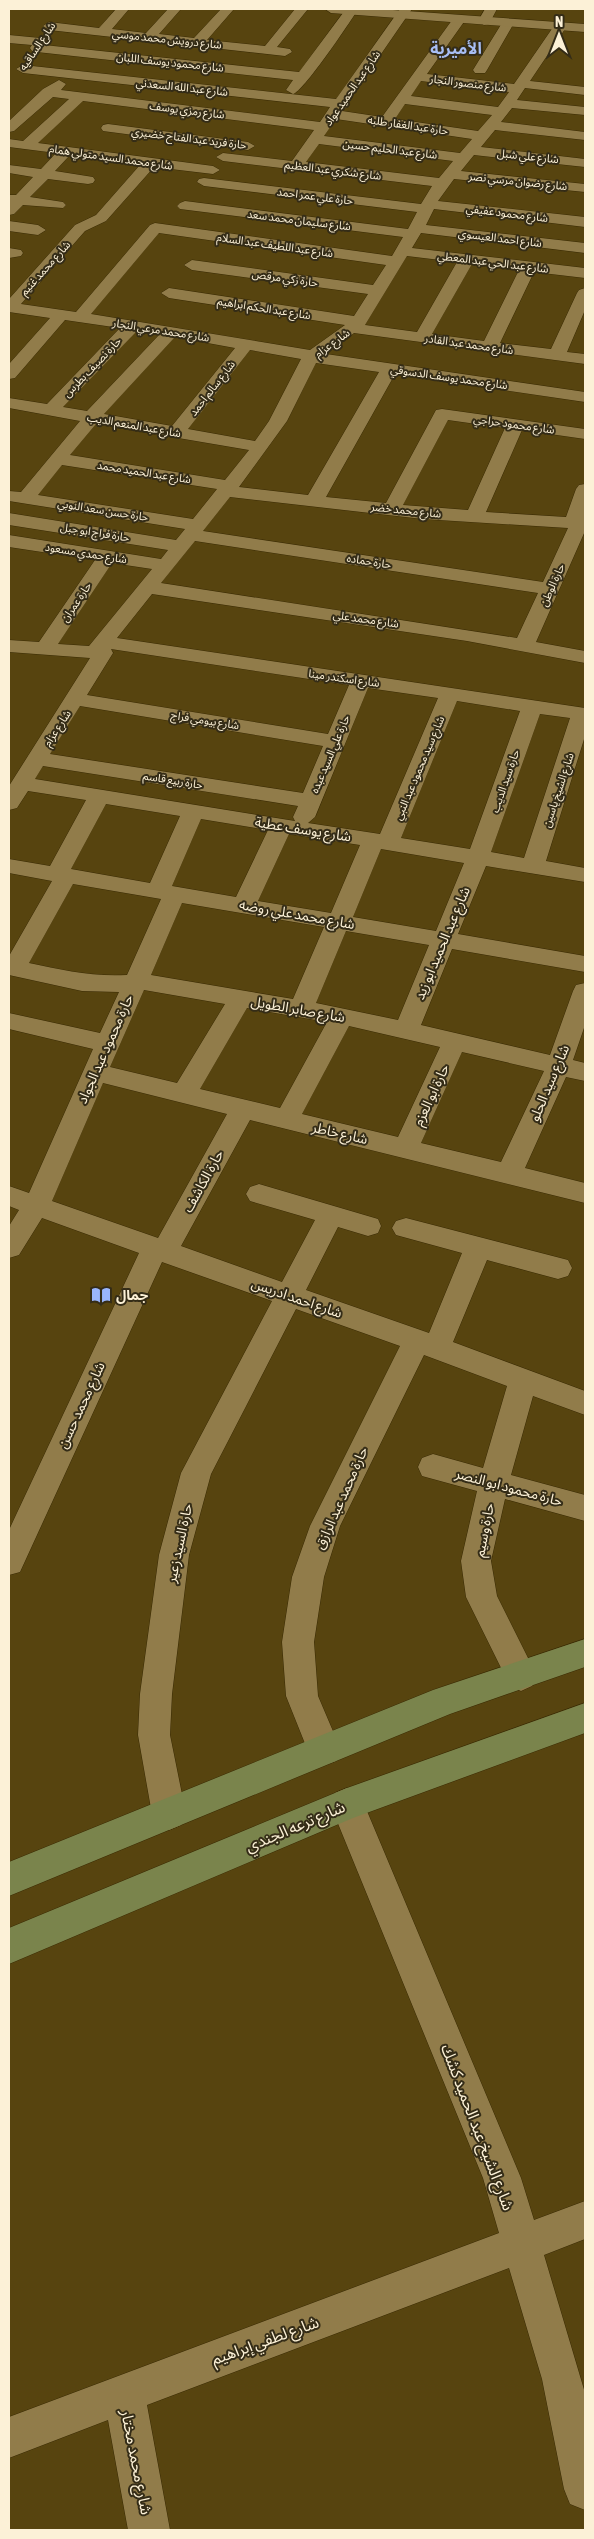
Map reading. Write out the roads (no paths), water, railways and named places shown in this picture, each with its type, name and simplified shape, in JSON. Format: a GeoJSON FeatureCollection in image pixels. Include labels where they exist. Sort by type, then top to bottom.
{"type":"FeatureCollection","features":[{"type":"Feature","properties":{"kind":"main road"},"geometry":{"type":"LineString","coordinates":[[9,1879],[444,1701],[585,1653]]}},
{"type":"Feature","properties":{"kind":"main road","name":"شارع ترعه الجندي"},"geometry":{"type":"LineString","coordinates":[[9,1946],[347,1804],[585,1718]]}},
{"type":"Feature","properties":{"kind":"street"},"geometry":{"type":"LineString","coordinates":[[102,32],[123,9]]}},
{"type":"Feature","properties":{"kind":"street"},"geometry":{"type":"LineString","coordinates":[[149,37],[175,9]]}},
{"type":"Feature","properties":{"kind":"street"},"geometry":{"type":"LineString","coordinates":[[198,42],[228,9]]}},
{"type":"Feature","properties":{"kind":"street"},"geometry":{"type":"LineString","coordinates":[[268,50],[302,9]]}},
{"type":"Feature","properties":{"kind":"street"},"geometry":{"type":"LineString","coordinates":[[330,9],[404,12],[508,23],[568,23],[585,28]]}},
{"type":"Feature","properties":{"kind":"street"},"geometry":{"type":"LineString","coordinates":[[484,21],[491,9]]}},
{"type":"Feature","properties":{"kind":"street"},"geometry":{"type":"LineString","coordinates":[[286,98],[304,77],[351,11]]}},
{"type":"Feature","properties":{"kind":"street","name":"شارع عبد الحميد عواد"},"geometry":{"type":"LineString","coordinates":[[296,166],[338,109],[404,12]]}},
{"type":"Feature","properties":{"kind":"street","name":"شارع الساقيه"},"geometry":{"type":"LineString","coordinates":[[19,72],[49,26],[60,13]]}},
{"type":"Feature","properties":{"kind":"street"},"geometry":{"type":"LineString","coordinates":[[385,122],[460,19]]}},
{"type":"Feature","properties":{"kind":"street"},"geometry":{"type":"LineString","coordinates":[[480,70],[508,23]]}},
{"type":"Feature","properties":{"kind":"street","name":"شارع عزام"},"geometry":{"type":"LineString","coordinates":[[9,803],[75,699],[100,649],[146,587],[260,447],[286,407],[298,384],[304,366],[312,357],[355,325],[378,291],[427,206],[568,23]]}},
{"type":"Feature","properties":{"kind":"street","name":"شارع درويش محمد موسي"},"geometry":{"type":"LineString","coordinates":[[49,26],[286,52]]}},
{"type":"Feature","properties":{"kind":"street","name":"شارع محمود يوسف اللبان"},"geometry":{"type":"LineString","coordinates":[[9,39],[38,45],[304,77]]}},
{"type":"Feature","properties":{"kind":"street","name":"شارع عبد الله السعدني"},"geometry":{"type":"LineString","coordinates":[[19,72],[286,98],[338,109]]}},
{"type":"Feature","properties":{"kind":"street","name":"شارع منصور النجار"},"geometry":{"type":"LineString","coordinates":[[418,77],[504,108]]}},
{"type":"Feature","properties":{"kind":"street","name":"شارع رمزي يوسف"},"geometry":{"type":"LineString","coordinates":[[9,128],[54,88],[80,96],[325,127]]}},
{"type":"Feature","properties":{"kind":"street"},"geometry":{"type":"LineString","coordinates":[[504,108],[584,89]]}},
{"type":"Feature","properties":{"kind":"street"},"geometry":{"type":"LineString","coordinates":[[571,110],[584,89]]}},
{"type":"Feature","properties":{"kind":"street"},"geometry":{"type":"LineString","coordinates":[[27,145],[80,96]]}},
{"type":"Feature","properties":{"kind":"street"},"geometry":{"type":"LineString","coordinates":[[402,99],[504,108],[585,111]]}},
{"type":"Feature","properties":{"kind":"street"},"geometry":{"type":"LineString","coordinates":[[82,153],[134,103]]}},
{"type":"Feature","properties":{"kind":"street"},"geometry":{"type":"LineString","coordinates":[[504,108],[585,136]]}},
{"type":"Feature","properties":{"kind":"street","name":"حارة عبد الغفار طلبه"},"geometry":{"type":"LineString","coordinates":[[338,109],[385,122],[504,108]]}},
{"type":"Feature","properties":{"kind":"street"},"geometry":{"type":"LineString","coordinates":[[156,163],[188,138],[211,113]]}},
{"type":"Feature","properties":{"kind":"street","name":"حارة فريد عبد الفتاح خضيري"},"geometry":{"type":"LineString","coordinates":[[108,128],[270,148]]}},
{"type":"Feature","properties":{"kind":"street","name":"شارع عبد الحليم حسين"},"geometry":{"type":"LineString","coordinates":[[316,139],[468,154]]}},
{"type":"Feature","properties":{"kind":"street","name":"شارع محمد السيد متولي همام"},"geometry":{"type":"LineString","coordinates":[[9,143],[156,163],[208,176]]}},
{"type":"Feature","properties":{"kind":"street"},"geometry":{"type":"LineString","coordinates":[[80,317],[160,229],[185,206],[234,144]]}},
{"type":"Feature","properties":{"kind":"street"},"geometry":{"type":"LineString","coordinates":[[12,203],[66,151]]}},
{"type":"Feature","properties":{"kind":"street","name":"شارع علي شبل"},"geometry":{"type":"LineString","coordinates":[[468,154],[585,162]]}},
{"type":"Feature","properties":{"kind":"street","name":"شارع شكري عبد العظيم"},"geometry":{"type":"LineString","coordinates":[[223,157],[296,166],[447,178]]}},
{"type":"Feature","properties":{"kind":"street","name":"شارع محمد غنيم"},"geometry":{"type":"LineString","coordinates":[[9,307],[80,228],[101,218],[156,163]]}},
{"type":"Feature","properties":{"kind":"street"},"geometry":{"type":"LineString","coordinates":[[9,169],[88,180]]}},
{"type":"Feature","properties":{"kind":"street","name":"حارة علي عمر احمد"},"geometry":{"type":"LineString","coordinates":[[208,176],[427,206]]}},
{"type":"Feature","properties":{"kind":"street","name":"شارع رضوان مرسي نصر"},"geometry":{"type":"LineString","coordinates":[[447,178],[585,188]]}},
{"type":"Feature","properties":{"kind":"street"},"geometry":{"type":"LineString","coordinates":[[496,212],[507,190]]}},
{"type":"Feature","properties":{"kind":"street"},"geometry":{"type":"LineString","coordinates":[[553,218],[562,197]]}},
{"type":"Feature","properties":{"kind":"street"},"geometry":{"type":"LineString","coordinates":[[12,203],[58,205]]}},
{"type":"Feature","properties":{"kind":"street","name":"شارع سليمان محمد سعد"},"geometry":{"type":"LineString","coordinates":[[185,206],[414,231]]}},
{"type":"Feature","properties":{"kind":"street","name":"شارع محمود عفيفي"},"geometry":{"type":"LineString","coordinates":[[427,206],[585,222]]}},
{"type":"Feature","properties":{"kind":"street"},"geometry":{"type":"LineString","coordinates":[[9,226],[38,230]]}},
{"type":"Feature","properties":{"kind":"street","name":"شارع عبد اللطيف عبد السلام"},"geometry":{"type":"LineString","coordinates":[[160,229],[398,256]]}},
{"type":"Feature","properties":{"kind":"street","name":"شارع احمد العيسوي"},"geometry":{"type":"LineString","coordinates":[[414,231],[585,248]]}},
{"type":"Feature","properties":{"kind":"street","name":"حارة نصيف بطرس"},"geometry":{"type":"LineString","coordinates":[[51,410],[156,310],[214,236]]}},
{"type":"Feature","properties":{"kind":"street","name":"شارع عبد الحي عبد المعطي"},"geometry":{"type":"LineString","coordinates":[[398,256],[467,259],[585,273]]}},
{"type":"Feature","properties":{"kind":"street"},"geometry":{"type":"LineString","coordinates":[[422,338],[467,259]]}},
{"type":"Feature","properties":{"kind":"street","name":"حارة زكي مرقص"},"geometry":{"type":"LineString","coordinates":[[192,265],[378,291]]}},
{"type":"Feature","properties":{"kind":"street"},"geometry":{"type":"LineString","coordinates":[[490,346],[529,266]]}},
{"type":"Feature","properties":{"kind":"street","name":"شارع عبد الحكم ابراهيم"},"geometry":{"type":"LineString","coordinates":[[169,293],[355,325]]}},
{"type":"Feature","properties":{"kind":"street"},"geometry":{"type":"LineString","coordinates":[[557,355],[580,320],[584,299]]}},
{"type":"Feature","properties":{"kind":"street","name":"شارع محمد مرعي النجار"},"geometry":{"type":"LineString","coordinates":[[9,307],[172,331],[312,357]]}},
{"type":"Feature","properties":{"kind":"street"},"geometry":{"type":"LineString","coordinates":[[9,374],[62,314]]}},
{"type":"Feature","properties":{"kind":"street","name":"شارع محمد عبد القادر"},"geometry":{"type":"LineString","coordinates":[[355,325],[422,338],[585,359]]}},
{"type":"Feature","properties":{"kind":"street"},"geometry":{"type":"LineString","coordinates":[[17,497],[58,459],[92,417],[172,331]]}},
{"type":"Feature","properties":{"kind":"street","name":"شارع سالم احمد"},"geometry":{"type":"LineString","coordinates":[[177,432],[246,344]]}},
{"type":"Feature","properties":{"kind":"street","name":"شارع محمد يوسف الدسوقي"},"geometry":{"type":"LineString","coordinates":[[312,357],[585,397]]}},
{"type":"Feature","properties":{"kind":"street"},"geometry":{"type":"LineString","coordinates":[[314,501],[389,368]]}},
{"type":"Feature","properties":{"kind":"street","name":"شارع عبد المنعم الديب"},"geometry":{"type":"LineString","coordinates":[[12,408],[51,410],[260,447]]}},
{"type":"Feature","properties":{"kind":"street","name":"شارع محمود حراجي"},"geometry":{"type":"LineString","coordinates":[[392,509],[442,414],[585,434]]}},
{"type":"Feature","properties":{"kind":"street"},"geometry":{"type":"LineString","coordinates":[[474,516],[516,424]]}},
{"type":"Feature","properties":{"kind":"street","name":"شارع عبد الحميد محمد"},"geometry":{"type":"LineString","coordinates":[[58,459],[228,488]]}},
{"type":"Feature","properties":{"kind":"street","name":"شارع محمد خضر"},"geometry":{"type":"LineString","coordinates":[[228,488],[314,501],[579,524]]}},
{"type":"Feature","properties":{"kind":"street","name":"حارة الوطن"},"geometry":{"type":"LineString","coordinates":[[524,645],[579,524],[585,489]]}},
{"type":"Feature","properties":{"kind":"street","name":"حارة حسن سعد النوبي"},"geometry":{"type":"LineString","coordinates":[[17,497],[189,535]]}},
{"type":"Feature","properties":{"kind":"street","name":"حارة فراج ابو جبل"},"geometry":{"type":"LineString","coordinates":[[9,519],[189,535]]}},
{"type":"Feature","properties":{"kind":"street","name":"حارة حماده"},"geometry":{"type":"LineString","coordinates":[[189,535],[550,589]]}},
{"type":"Feature","properties":{"kind":"street"},"geometry":{"type":"LineString","coordinates":[[9,560],[15,542]]}},
{"type":"Feature","properties":{"kind":"street","name":"شارع حمدي مسعود"},"geometry":{"type":"LineString","coordinates":[[15,542],[164,565]]}},
{"type":"Feature","properties":{"kind":"street","name":"حارة عمران"},"geometry":{"type":"LineString","coordinates":[[44,649],[107,556]]}},
{"type":"Feature","properties":{"kind":"street","name":"شارع محمد علي"},"geometry":{"type":"LineString","coordinates":[[146,587],[417,626],[585,657]]}},
{"type":"Feature","properties":{"kind":"street","name":"شارع اسكندر مينا"},"geometry":{"type":"LineString","coordinates":[[12,651],[100,649],[361,681],[584,714]]}},
{"type":"Feature","properties":{"kind":"street","name":"حارة علي السيد عبده"},"geometry":{"type":"LineString","coordinates":[[244,905],[291,827],[310,801],[361,681]]}},
{"type":"Feature","properties":{"kind":"street","name":"شارع سيد محمود عبد النبي"},"geometry":{"type":"LineString","coordinates":[[302,1009],[338,921],[381,841],[450,694]]}},
{"type":"Feature","properties":{"kind":"street","name":"شارع بيومي فراج"},"geometry":{"type":"LineString","coordinates":[[75,699],[335,741]]}},
{"type":"Feature","properties":{"kind":"street","name":"حارة سيد الديب"},"geometry":{"type":"LineString","coordinates":[[478,857],[532,706]]}},
{"type":"Feature","properties":{"kind":"street","name":"شارع الشيخ ياسين"},"geometry":{"type":"LineString","coordinates":[[533,866],[584,714]]}},
{"type":"Feature","properties":{"kind":"street","name":"حارة ربيع قاسم"},"geometry":{"type":"LineString","coordinates":[[37,759],[310,801]]}},
{"type":"Feature","properties":{"kind":"street","name":"شارع يوسف عطية"},"geometry":{"type":"LineString","coordinates":[[21,783],[585,875]]}},
{"type":"Feature","properties":{"kind":"street"},"geometry":{"type":"LineString","coordinates":[[11,967],[62,875],[99,796]]}},
{"type":"Feature","properties":{"kind":"street","name":"حارة محمود عبد الجواد"},"geometry":{"type":"LineString","coordinates":[[9,1248],[36,1206],[136,982],[193,811]]}},
{"type":"Feature","properties":{"kind":"street","name":"شارع عبد الحميد ابو زيد"},"geometry":{"type":"LineString","coordinates":[[406,1030],[478,857]]}},
{"type":"Feature","properties":{"kind":"street","name":"شارع محمد علي روضه"},"geometry":{"type":"LineString","coordinates":[[9,866],[444,938],[585,964]]}},
{"type":"Feature","properties":{"kind":"street","name":"شارع صابر الطويل"},"geometry":{"type":"LineString","coordinates":[[11,967],[82,983],[136,982],[173,986],[302,1009],[456,1041],[585,1072]]}},
{"type":"Feature","properties":{"kind":"street","name":"شارع سيد الحلو"},"geometry":{"type":"LineString","coordinates":[[509,1174],[559,1065],[585,991]]}},
{"type":"Feature","properties":{"kind":"street"},"geometry":{"type":"LineString","coordinates":[[182,1095],[241,998]]}},
{"type":"Feature","properties":{"kind":"street"},"geometry":{"type":"LineString","coordinates":[[286,1120],[342,1017]]}},
{"type":"Feature","properties":{"kind":"street"},"geometry":{"type":"LineString","coordinates":[[9,1022],[108,1044]]}},
{"type":"Feature","properties":{"kind":"street","name":"حارة ابو العزم"},"geometry":{"type":"LineString","coordinates":[[406,1148],[456,1041]]}},
{"type":"Feature","properties":{"kind":"street","name":"شارع خاطر"},"geometry":{"type":"LineString","coordinates":[[95,1072],[585,1193]]}},
{"type":"Feature","properties":{"kind":"street","name":"حارة الكاشف"},"geometry":{"type":"LineString","coordinates":[[159,1250],[243,1109]]}},
{"type":"Feature","properties":{"kind":"street"},"geometry":{"type":"LineString","coordinates":[[259,1194],[368,1226]]}},
{"type":"Feature","properties":{"kind":"street","name":"شارع احمد ادريس"},"geometry":{"type":"LineString","coordinates":[[9,1196],[289,1294],[585,1403]]}},
{"type":"Feature","properties":{"kind":"street","name":"حارة السيد زعير"},"geometry":{"type":"LineString","coordinates":[[169,1814],[154,1735],[156,1694],[176,1546],[196,1473],[331,1215]]}},
{"type":"Feature","properties":{"kind":"street"},"geometry":{"type":"LineString","coordinates":[[406,1228],[558,1268]]}},
{"type":"Feature","properties":{"kind":"street","name":"حارة محمد عبد الرازق"},"geometry":{"type":"LineString","coordinates":[[324,1750],[302,1696],[298,1642],[308,1577],[325,1526],[427,1344],[478,1247]]}},
{"type":"Feature","properties":{"kind":"street","name":"شارع محمد حسن"},"geometry":{"type":"LineString","coordinates":[[9,1562],[159,1250]]}},
{"type":"Feature","properties":{"kind":"street","name":"حارة وسيم"},"geometry":{"type":"LineString","coordinates":[[521,1676],[482,1597],[476,1561],[482,1527],[523,1379]]}},
{"type":"Feature","properties":{"kind":"street","name":"حارة محمود ابو النصر"},"geometry":{"type":"LineString","coordinates":[[433,1467],[585,1508]]}},
{"type":"Feature","properties":{"kind":"street","name":"شارع الشيخ عبد الحميد كشك"},"geometry":{"type":"LineString","coordinates":[[347,1804],[502,2178],[562,2379],[585,2489]]}},
{"type":"Feature","properties":{"kind":"street","name":"شارع لطفي إبراهيم"},"geometry":{"type":"LineString","coordinates":[[9,2437],[585,2220]]}},
{"type":"Feature","properties":{"kind":"street","name":"شارع محمد مختار"},"geometry":{"type":"LineString","coordinates":[[124,2393],[149,2530]]}},
{"type":"Feature","properties":{"kind":"place","name":"جمال"},"geometry":{"type":"Point","coordinates":[101,1295]}},
{"type":"Feature","properties":{"kind":"district","name":"الأميرية"},"geometry":{"type":"Point","coordinates":[456,48]}}]}
